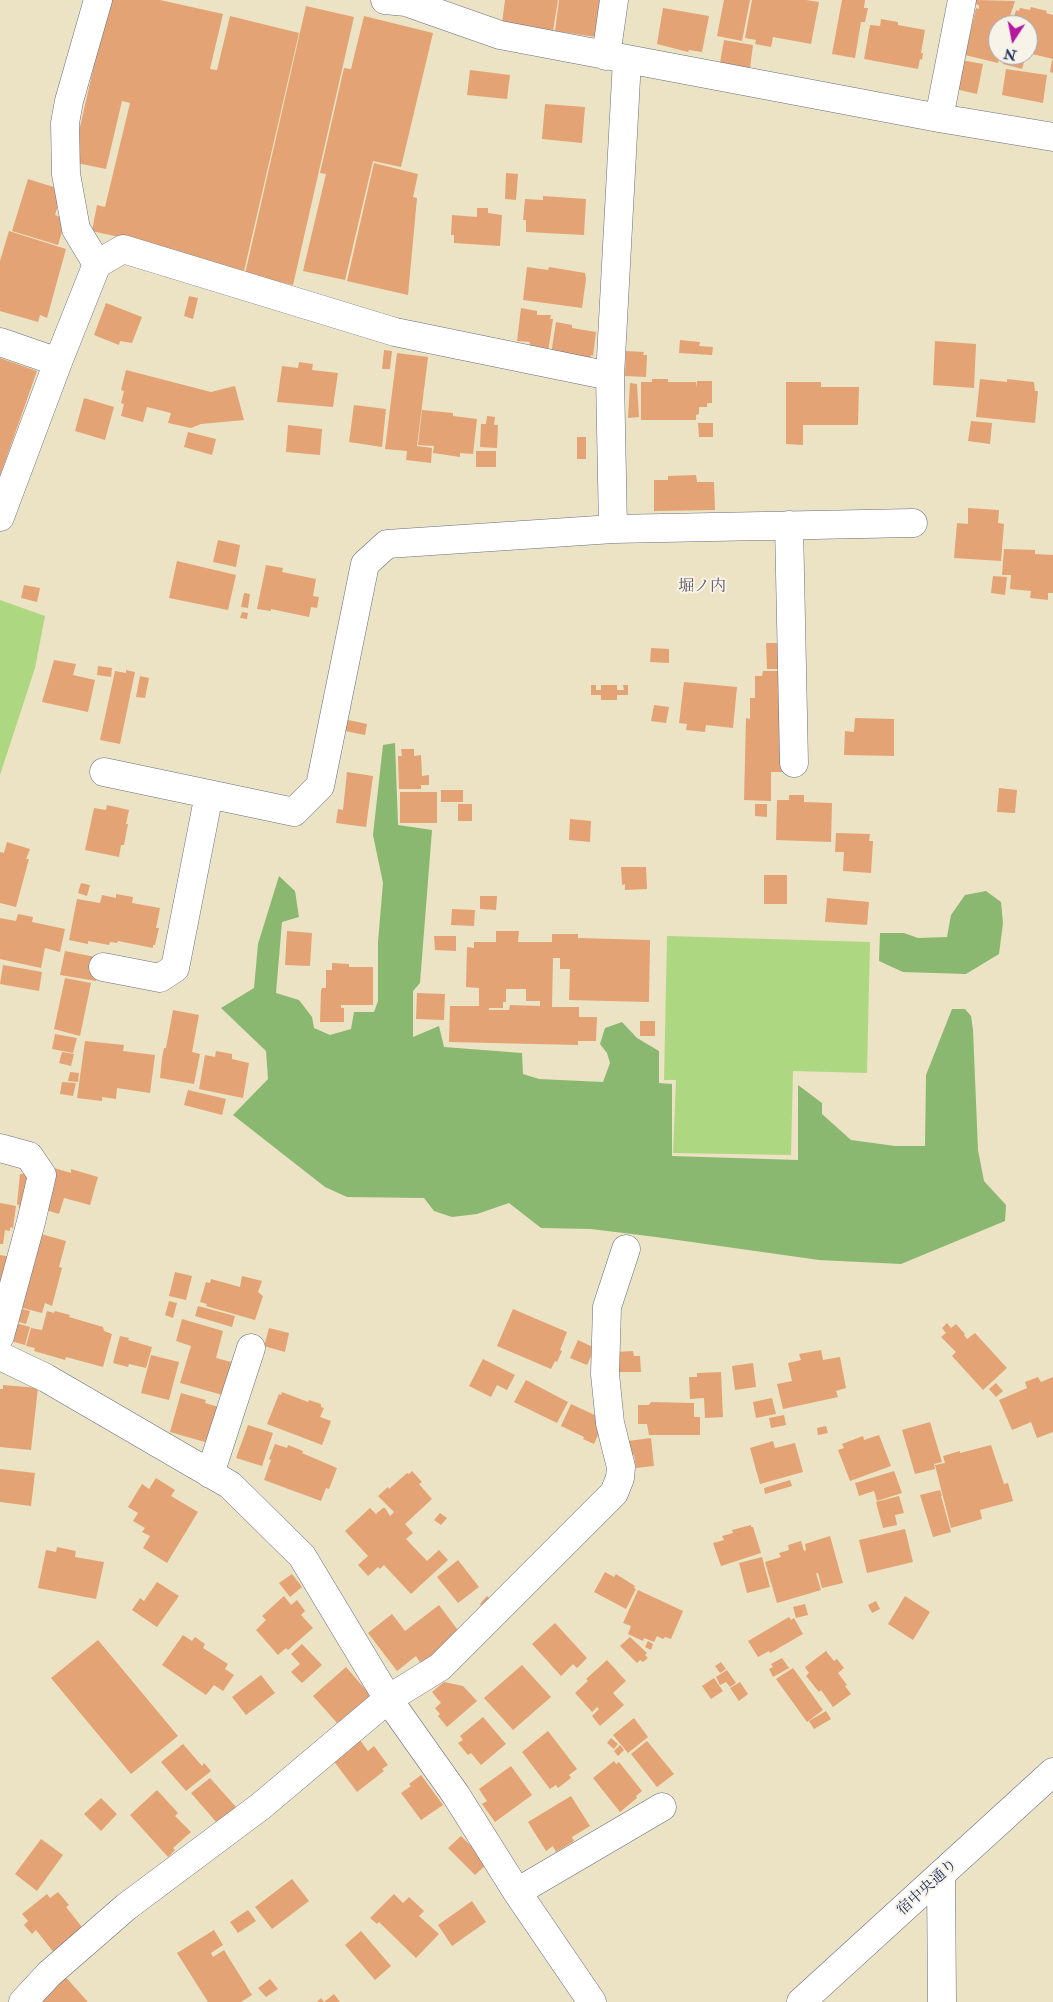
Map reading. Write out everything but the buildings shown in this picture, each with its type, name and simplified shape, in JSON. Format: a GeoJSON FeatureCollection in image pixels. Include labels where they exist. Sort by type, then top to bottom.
{"type":"FeatureCollection","features":[{"type":"Feature","properties":{"kind":"street"},"geometry":{"type":"LineString","coordinates":[[97,264],[76,229],[66,174],[65,123],[69,101],[98,0]]}},
{"type":"Feature","properties":{"kind":"street"},"geometry":{"type":"LineString","coordinates":[[385,0],[406,2],[500,35],[939,118],[1053,137]]}},
{"type":"Feature","properties":{"kind":"street"},"geometry":{"type":"LineString","coordinates":[[613,529],[610,376],[616,58],[614,0]]}},
{"type":"Feature","properties":{"kind":"street"},"geometry":{"type":"LineString","coordinates":[[939,118],[962,0]]}},
{"type":"Feature","properties":{"kind":"street"},"geometry":{"type":"LineString","coordinates":[[0,517],[97,264],[124,249],[395,332],[610,376]]}},
{"type":"Feature","properties":{"kind":"street"},"geometry":{"type":"LineString","coordinates":[[0,342],[58,362]]}},
{"type":"Feature","properties":{"kind":"street"},"geometry":{"type":"LineString","coordinates":[[104,772],[294,812],[320,786],[364,564],[386,544],[613,529],[913,523]]}},
{"type":"Feature","properties":{"kind":"street"},"geometry":{"type":"LineString","coordinates":[[789,525],[794,763]]}},
{"type":"Feature","properties":{"kind":"street"},"geometry":{"type":"LineString","coordinates":[[104,967],[160,978],[175,968],[209,794]]}},
{"type":"Feature","properties":{"kind":"street"},"geometry":{"type":"LineString","coordinates":[[0,1148],[29,1156],[42,1175],[0,1336]]}},
{"type":"Feature","properties":{"kind":"street"},"geometry":{"type":"LineString","coordinates":[[23,2002],[49,1974],[126,1907],[261,1806],[388,1699],[440,1667],[614,1493],[620,1478],[621,1467],[610,1423],[605,1374],[607,1307],[626,1249]]}},
{"type":"Feature","properties":{"kind":"street"},"geometry":{"type":"LineString","coordinates":[[210,1474],[251,1348]]}},
{"type":"Feature","properties":{"kind":"street"},"geometry":{"type":"LineString","coordinates":[[0,1356],[46,1378],[230,1485],[302,1556],[388,1699],[456,1795],[517,1892],[592,2002]]}},
{"type":"Feature","properties":{"kind":"street","name":"宿中央通り"},"geometry":{"type":"LineString","coordinates":[[801,2002],[1053,1772]]}},
{"type":"Feature","properties":{"kind":"street"},"geometry":{"type":"LineString","coordinates":[[517,1892],[662,1807]]}},
{"type":"Feature","properties":{"kind":"street"},"geometry":{"type":"LineString","coordinates":[[941,1876],[942,2002]]}},
{"type":"Feature","properties":{"kind":"green space"},"geometry":{"type":"Polygon","coordinates":[[[0,600],[45,616],[35,668],[0,775],[0,600]]]}},
{"type":"Feature","properties":{"kind":"green space"},"geometry":{"type":"Polygon","coordinates":[[[395,743],[398,825],[432,830],[420,983],[413,991],[413,1037],[439,1026],[444,1047],[522,1053],[523,1074],[539,1079],[603,1082],[610,1063],[607,1053],[600,1044],[605,1028],[622,1022],[637,1038],[659,1051],[659,1083],[672,1084],[672,1156],[798,1160],[798,1085],[822,1103],[822,1114],[851,1140],[895,1146],[925,1146],[926,1075],[952,1009],[965,1009],[971,1016],[973,1030],[978,1150],[984,1181],[1006,1205],[1005,1221],[901,1264],[819,1260],[591,1229],[541,1228],[509,1203],[477,1214],[452,1217],[434,1211],[424,1198],[347,1197],[325,1187],[233,1115],[268,1079],[266,1051],[221,1008],[254,988],[258,944],[279,876],[295,891],[299,917],[282,922],[276,993],[299,1000],[312,1017],[314,1028],[330,1035],[351,1029],[354,1012],[374,1012],[378,1001],[378,942],[383,883],[373,835],[383,745],[395,743]]]}},
{"type":"Feature","properties":{"kind":"green space"},"geometry":{"type":"Polygon","coordinates":[[[986,891],[1001,902],[1003,923],[999,954],[966,974],[903,972],[879,961],[880,933],[904,933],[918,938],[947,937],[951,915],[965,895],[986,891]]]}},
{"type":"Feature","properties":{"kind":"green space"},"geometry":{"type":"Polygon","coordinates":[[[667,936],[870,942],[867,1073],[793,1071],[791,1155],[673,1153],[676,1080],[664,1080],[667,936]]]}},
{"type":"Feature","properties":{"kind":"district","name":"堀ノ内"},"geometry":{"type":"Point","coordinates":[702,588]}}]}
